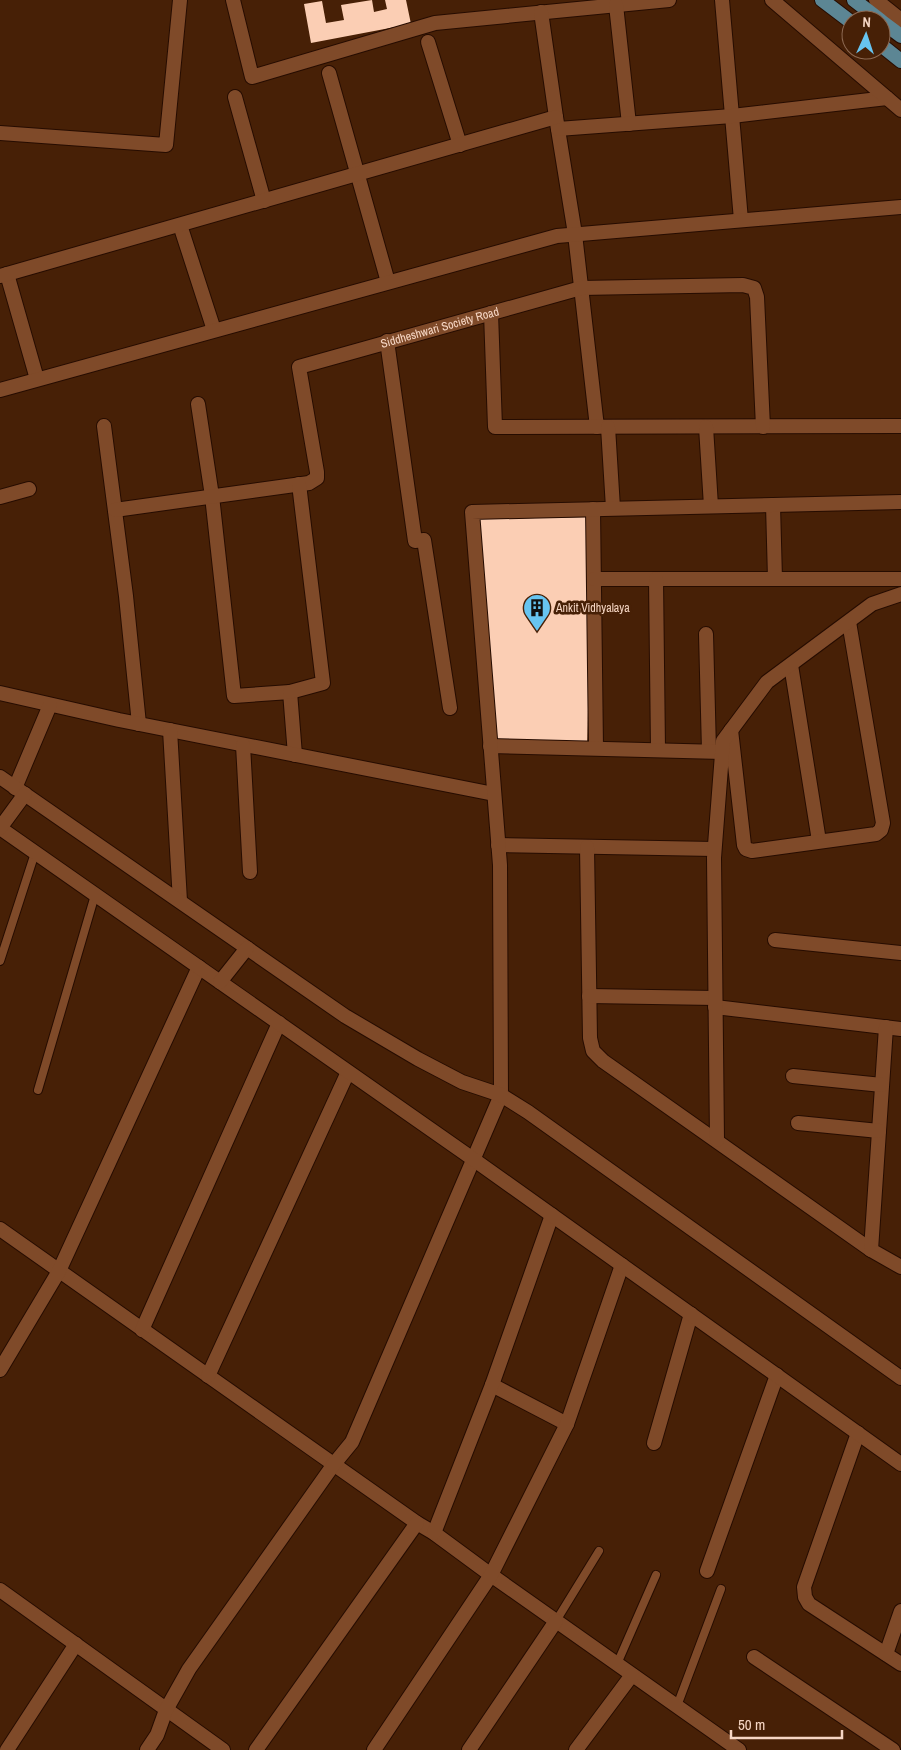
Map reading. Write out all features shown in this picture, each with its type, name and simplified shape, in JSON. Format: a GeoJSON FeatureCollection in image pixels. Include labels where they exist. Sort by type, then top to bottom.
{"type":"FeatureCollection","features":[{"type":"Feature","properties":{"kind":"main road"},"geometry":{"type":"LineString","coordinates":[[822,0],[841,14]]}},
{"type":"Feature","properties":{"kind":"main road"},"geometry":{"type":"LineString","coordinates":[[854,0],[867,10]]}},
{"type":"Feature","properties":{"kind":"main road"},"geometry":{"type":"LineString","coordinates":[[891,28],[901,36]]}},
{"type":"Feature","properties":{"kind":"street"},"geometry":{"type":"LineString","coordinates":[[0,133],[166,145],[180,0]]}},
{"type":"Feature","properties":{"kind":"street"},"geometry":{"type":"LineString","coordinates":[[233,0],[252,77],[434,23],[669,0]]}},
{"type":"Feature","properties":{"kind":"street"},"geometry":{"type":"LineString","coordinates":[[722,0],[741,220]]}},
{"type":"Feature","properties":{"kind":"street"},"geometry":{"type":"LineString","coordinates":[[772,0],[901,110]]}},
{"type":"Feature","properties":{"kind":"street"},"geometry":{"type":"LineString","coordinates":[[876,0],[901,20]]}},
{"type":"Feature","properties":{"kind":"street"},"geometry":{"type":"LineString","coordinates":[[616,5],[629,124]]}},
{"type":"Feature","properties":{"kind":"street"},"geometry":{"type":"LineString","coordinates":[[541,12],[613,508]]}},
{"type":"Feature","properties":{"kind":"street"},"geometry":{"type":"LineString","coordinates":[[428,42],[460,145]]}},
{"type":"Feature","properties":{"kind":"street"},"geometry":{"type":"LineString","coordinates":[[329,73],[388,282]]}},
{"type":"Feature","properties":{"kind":"street"},"geometry":{"type":"LineString","coordinates":[[235,97],[264,201]]}},
{"type":"Feature","properties":{"kind":"street"},"geometry":{"type":"LineString","coordinates":[[37,379],[4,275],[460,145],[557,123],[629,124],[732,116],[887,98]]}},
{"type":"Feature","properties":{"kind":"street"},"geometry":{"type":"LineString","coordinates":[[0,390],[557,236],[901,207]]}},
{"type":"Feature","properties":{"kind":"street"},"geometry":{"type":"LineString","coordinates":[[180,225],[214,330]]}},
{"type":"Feature","properties":{"kind":"street","name":"Siddheshwari Society Road"},"geometry":{"type":"LineString","coordinates":[[299,484],[309,483],[317,478],[317,472],[299,366],[581,288],[743,285],[754,288],[757,297],[764,427]]}},
{"type":"Feature","properties":{"kind":"street"},"geometry":{"type":"LineString","coordinates":[[491,313],[495,427],[901,426]]}},
{"type":"Feature","properties":{"kind":"street"},"geometry":{"type":"LineString","coordinates":[[387,341],[415,540],[424,540],[450,708]]}},
{"type":"Feature","properties":{"kind":"street"},"geometry":{"type":"LineString","coordinates":[[115,510],[212,496],[299,484],[323,683],[290,692],[234,696],[212,496],[198,404]]}},
{"type":"Feature","properties":{"kind":"street"},"geometry":{"type":"LineString","coordinates":[[104,426],[126,596],[139,724]]}},
{"type":"Feature","properties":{"kind":"street"},"geometry":{"type":"LineString","coordinates":[[706,427],[711,506]]}},
{"type":"Feature","properties":{"kind":"street"},"geometry":{"type":"LineString","coordinates":[[0,498],[29,489]]}},
{"type":"Feature","properties":{"kind":"street"},"geometry":{"type":"LineString","coordinates":[[147,1750],[157,1735],[166,1710],[188,1669],[334,1464],[352,1442],[500,1096],[500,875],[472,512],[901,502]]}},
{"type":"Feature","properties":{"kind":"street"},"geometry":{"type":"LineString","coordinates":[[773,505],[775,579]]}},
{"type":"Feature","properties":{"kind":"street"},"geometry":{"type":"LineString","coordinates":[[593,509],[596,748]]}},
{"type":"Feature","properties":{"kind":"street"},"geometry":{"type":"LineString","coordinates":[[594,579],[901,579]]}},
{"type":"Feature","properties":{"kind":"street"},"geometry":{"type":"LineString","coordinates":[[656,580],[658,750]]}},
{"type":"Feature","properties":{"kind":"street"},"geometry":{"type":"LineString","coordinates":[[716,751],[767,682],[872,604],[901,594]]}},
{"type":"Feature","properties":{"kind":"street"},"geometry":{"type":"LineString","coordinates":[[730,730],[746,849],[752,850],[876,834],[881,830],[883,823],[849,622]]}},
{"type":"Feature","properties":{"kind":"street"},"geometry":{"type":"LineString","coordinates":[[706,634],[716,751],[714,849],[717,1140]]}},
{"type":"Feature","properties":{"kind":"street"},"geometry":{"type":"LineString","coordinates":[[790,665],[819,842]]}},
{"type":"Feature","properties":{"kind":"street"},"geometry":{"type":"LineString","coordinates":[[290,692],[295,755]]}},
{"type":"Feature","properties":{"kind":"street"},"geometry":{"type":"LineString","coordinates":[[0,693],[139,724],[494,794]]}},
{"type":"Feature","properties":{"kind":"street"},"geometry":{"type":"LineString","coordinates":[[50,704],[20,791],[0,828],[473,1159],[901,1464]]}},
{"type":"Feature","properties":{"kind":"street"},"geometry":{"type":"LineString","coordinates":[[170,730],[180,901]]}},
{"type":"Feature","properties":{"kind":"street"},"geometry":{"type":"LineString","coordinates":[[243,745],[250,872]]}},
{"type":"Feature","properties":{"kind":"street"},"geometry":{"type":"LineString","coordinates":[[490,746],[716,751]]}},
{"type":"Feature","properties":{"kind":"street"},"geometry":{"type":"LineString","coordinates":[[0,777],[346,1016],[418,1059],[462,1082],[500,1096],[528,1112],[901,1378]]}},
{"type":"Feature","properties":{"kind":"street"},"geometry":{"type":"LineString","coordinates":[[498,845],[714,849]]}},
{"type":"Feature","properties":{"kind":"street"},"geometry":{"type":"LineString","coordinates":[[587,847],[590,1038],[593,1051],[871,1250],[901,1267]]}},
{"type":"Feature","properties":{"kind":"street"},"geometry":{"type":"LineString","coordinates":[[775,940],[901,954]]}},
{"type":"Feature","properties":{"kind":"street"},"geometry":{"type":"LineString","coordinates":[[220,982],[248,948]]}},
{"type":"Feature","properties":{"kind":"street"},"geometry":{"type":"LineString","coordinates":[[0,1370],[59,1272],[199,967]]}},
{"type":"Feature","properties":{"kind":"street"},"geometry":{"type":"LineString","coordinates":[[589,996],[715,1002],[901,1029]]}},
{"type":"Feature","properties":{"kind":"street"},"geometry":{"type":"LineString","coordinates":[[142,1330],[279,1023]]}},
{"type":"Feature","properties":{"kind":"street"},"geometry":{"type":"LineString","coordinates":[[871,1250],[886,1027]]}},
{"type":"Feature","properties":{"kind":"street"},"geometry":{"type":"LineString","coordinates":[[208,1376],[348,1072]]}},
{"type":"Feature","properties":{"kind":"street"},"geometry":{"type":"LineString","coordinates":[[793,1076],[882,1086]]}},
{"type":"Feature","properties":{"kind":"street"},"geometry":{"type":"LineString","coordinates":[[798,1123],[879,1131]]}},
{"type":"Feature","properties":{"kind":"street"},"geometry":{"type":"LineString","coordinates":[[434,1533],[492,1385],[552,1215]]}},
{"type":"Feature","properties":{"kind":"street"},"geometry":{"type":"LineString","coordinates":[[0,1229],[417,1523],[434,1533],[739,1750]]}},
{"type":"Feature","properties":{"kind":"street"},"geometry":{"type":"LineString","coordinates":[[374,1750],[491,1575],[567,1424],[622,1265]]}},
{"type":"Feature","properties":{"kind":"street"},"geometry":{"type":"LineString","coordinates":[[654,1443],[691,1314]]}},
{"type":"Feature","properties":{"kind":"street"},"geometry":{"type":"LineString","coordinates":[[707,1571],[776,1375]]}},
{"type":"Feature","properties":{"kind":"street"},"geometry":{"type":"LineString","coordinates":[[492,1385],[567,1424]]}},
{"type":"Feature","properties":{"kind":"street"},"geometry":{"type":"LineString","coordinates":[[858,1433],[804,1587],[805,1597],[809,1604],[901,1664]]}},
{"type":"Feature","properties":{"kind":"street"},"geometry":{"type":"LineString","coordinates":[[256,1750],[417,1523]]}},
{"type":"Feature","properties":{"kind":"street"},"geometry":{"type":"LineString","coordinates":[[0,1590],[223,1750]]}},
{"type":"Feature","properties":{"kind":"street"},"geometry":{"type":"LineString","coordinates":[[886,1654],[901,1611]]}},
{"type":"Feature","properties":{"kind":"street"},"geometry":{"type":"LineString","coordinates":[[469,1750],[556,1621]]}},
{"type":"Feature","properties":{"kind":"street"},"geometry":{"type":"LineString","coordinates":[[7,1750],[76,1644]]}},
{"type":"Feature","properties":{"kind":"street"},"geometry":{"type":"LineString","coordinates":[[754,1657],[893,1750]]}},
{"type":"Feature","properties":{"kind":"street"},"geometry":{"type":"LineString","coordinates":[[576,1750],[632,1674]]}},
{"type":"Feature","properties":{"kind":"lane"},"geometry":{"type":"LineString","coordinates":[[0,961],[36,853]]}},
{"type":"Feature","properties":{"kind":"lane"},"geometry":{"type":"LineString","coordinates":[[38,1090],[95,894]]}},
{"type":"Feature","properties":{"kind":"lane"},"geometry":{"type":"LineString","coordinates":[[556,1621],[599,1551]]}},
{"type":"Feature","properties":{"kind":"lane"},"geometry":{"type":"LineString","coordinates":[[617,1664],[656,1575]]}},
{"type":"Feature","properties":{"kind":"lane"},"geometry":{"type":"LineString","coordinates":[[677,1706],[721,1589]]}},
{"type":"Feature","properties":{"kind":"building"},"geometry":{"type":"Polygon","coordinates":[[[372,0],[374,12],[387,9],[385,0],[406,0],[411,24],[311,43],[304,4],[322,1],[326,23],[344,20],[341,5],[372,0]]]}},
{"type":"Feature","properties":{"kind":"building","name":"Ankit Vidhyalaya"},"geometry":{"type":"Polygon","coordinates":[[[593,517],[587,748],[497,746],[473,519],[593,517]]]}},
{"type":"Feature","properties":{"kind":"place","name":"Ankit Vidhyalaya"},"geometry":{"type":"Point","coordinates":[537,632]}}]}
